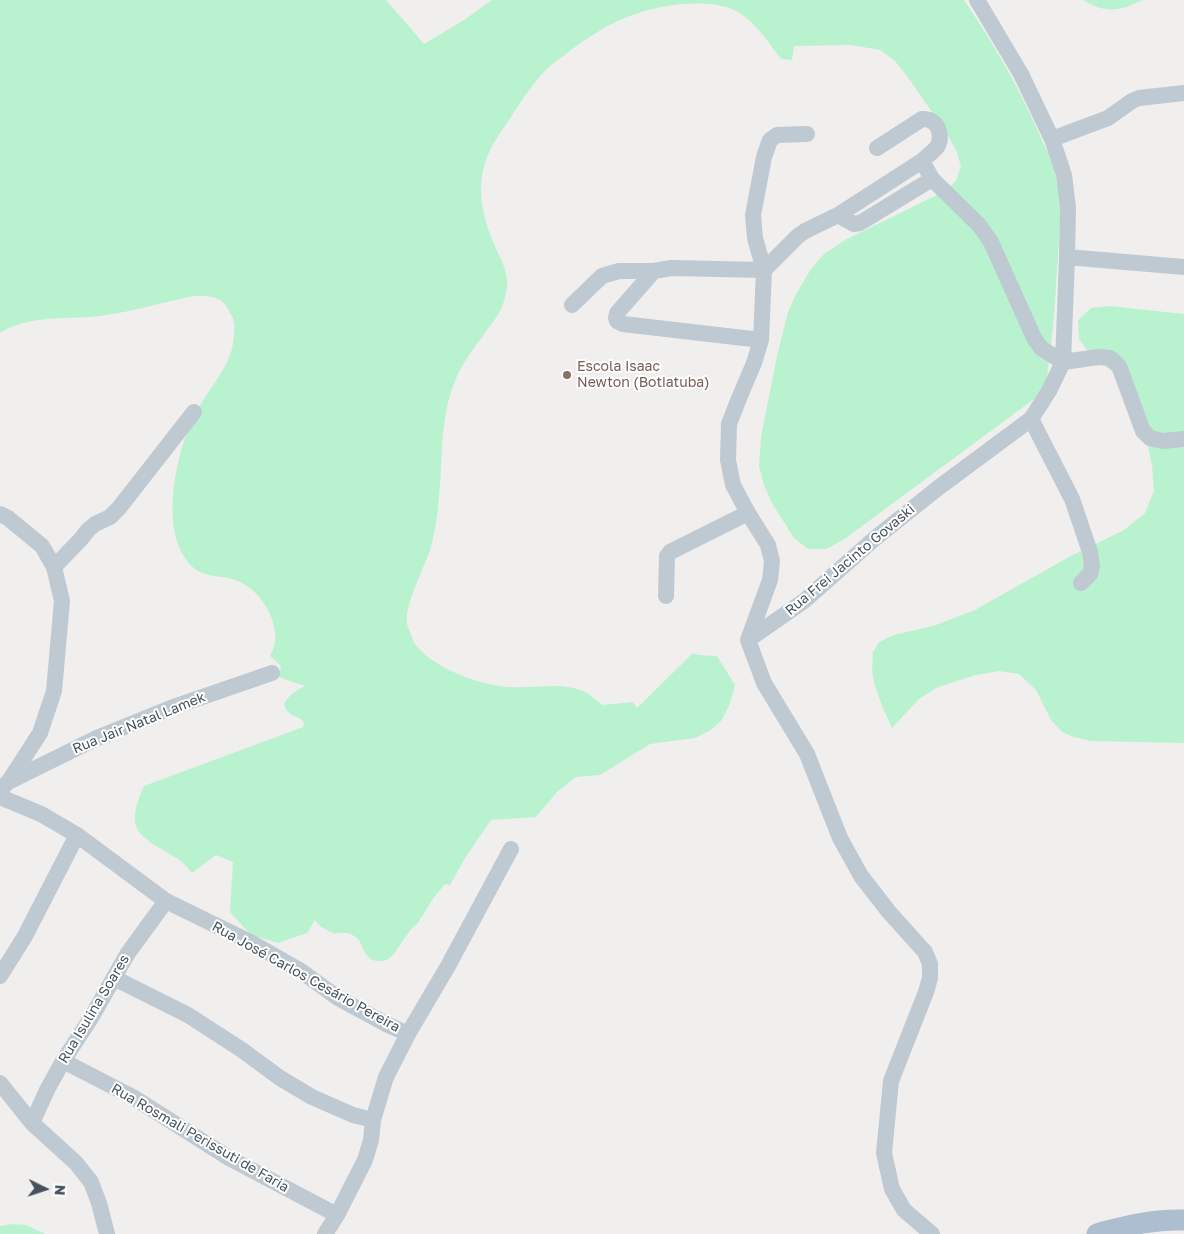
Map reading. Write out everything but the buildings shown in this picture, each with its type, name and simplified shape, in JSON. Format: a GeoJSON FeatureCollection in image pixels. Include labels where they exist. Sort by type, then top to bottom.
{"type":"FeatureCollection","features":[{"type":"Feature","properties":{"kind":"main road"},"geometry":{"type":"LineString","coordinates":[[1102,1233],[1142,1223],[1184,1220]]}},
{"type":"Feature","properties":{"kind":"street","name":"Rua Frei Jacinto Govaski"},"geometry":{"type":"LineString","coordinates":[[748,640],[804,601],[909,511],[1031,419],[1063,362],[1068,257],[1068,208],[1064,175],[1052,139],[1021,74],[977,0]]}},
{"type":"Feature","properties":{"kind":"street"},"geometry":{"type":"LineString","coordinates":[[1052,139],[1108,118],[1132,101],[1140,98],[1184,93]]}},
{"type":"Feature","properties":{"kind":"street"},"geometry":{"type":"LineString","coordinates":[[572,305],[602,276],[619,271],[654,271],[671,268],[764,270],[805,231],[838,215],[922,161],[938,146],[940,130],[935,123],[928,119],[922,119],[877,148]]}},
{"type":"Feature","properties":{"kind":"street"},"geometry":{"type":"LineString","coordinates":[[806,134],[777,135],[770,140],[764,157],[753,214],[755,238],[764,270],[761,340],[730,424],[728,460],[733,485],[768,545],[772,561],[770,580],[748,640],[764,683],[807,754],[840,838],[861,876],[924,952],[930,964],[930,978],[926,992],[891,1081],[884,1153],[892,1189],[904,1210],[932,1234]]}},
{"type":"Feature","properties":{"kind":"street"},"geometry":{"type":"LineString","coordinates":[[922,161],[932,179],[979,225],[991,242],[1034,338],[1041,348],[1063,362],[1099,357],[1110,358],[1118,366],[1143,431],[1150,438],[1162,441],[1184,439]]}},
{"type":"Feature","properties":{"kind":"street"},"geometry":{"type":"LineString","coordinates":[[838,215],[854,224],[860,223],[932,179]]}},
{"type":"Feature","properties":{"kind":"street"},"geometry":{"type":"LineString","coordinates":[[1068,257],[1184,267]]}},
{"type":"Feature","properties":{"kind":"street"},"geometry":{"type":"LineString","coordinates":[[654,271],[617,313],[616,318],[618,321],[623,324],[761,340]]}},
{"type":"Feature","properties":{"kind":"street"},"geometry":{"type":"LineString","coordinates":[[54,567],[88,530],[95,524],[110,517],[119,508],[194,412]]}},
{"type":"Feature","properties":{"kind":"street"},"geometry":{"type":"LineString","coordinates":[[1031,419],[1072,499],[1090,552],[1092,566],[1090,574],[1081,583]]}},
{"type":"Feature","properties":{"kind":"street"},"geometry":{"type":"LineString","coordinates":[[666,596],[667,556],[670,552],[748,513]]}},
{"type":"Feature","properties":{"kind":"street"},"geometry":{"type":"LineString","coordinates":[[0,514],[8,518],[42,546],[54,567],[62,601],[54,691],[40,733],[5,786]]}},
{"type":"Feature","properties":{"kind":"street","name":"Rua Jair Natal Lamek"},"geometry":{"type":"LineString","coordinates":[[5,786],[106,734],[176,706],[272,673]]}},
{"type":"Feature","properties":{"kind":"street","name":"Rua José Carlos Cesário Pereira"},"geometry":{"type":"LineString","coordinates":[[0,797],[41,814],[77,835],[166,902],[250,942],[301,971],[338,998],[408,1034]]}},
{"type":"Feature","properties":{"kind":"street"},"geometry":{"type":"LineString","coordinates":[[0,976],[25,936],[77,835]]}},
{"type":"Feature","properties":{"kind":"street"},"geometry":{"type":"LineString","coordinates":[[325,1234],[337,1215],[365,1160],[371,1140],[373,1120],[386,1077],[511,849]]}},
{"type":"Feature","properties":{"kind":"street","name":"Rua Isulina Soares"},"geometry":{"type":"LineString","coordinates":[[32,1123],[63,1061],[91,1018],[128,953],[166,902]]}},
{"type":"Feature","properties":{"kind":"street"},"geometry":{"type":"LineString","coordinates":[[114,978],[188,1015],[242,1050],[280,1078],[312,1097],[353,1115],[373,1120]]}},
{"type":"Feature","properties":{"kind":"street","name":"Rua Rosmali Perissuti de Faria"},"geometry":{"type":"LineString","coordinates":[[63,1061],[133,1098],[229,1158],[337,1215]]}},
{"type":"Feature","properties":{"kind":"street"},"geometry":{"type":"LineString","coordinates":[[0,1083],[32,1123],[76,1163],[91,1182],[107,1234]]}},
{"type":"Feature","properties":{"kind":"green space"},"geometry":{"type":"Polygon","coordinates":[[[0,0],[386,0],[424,44],[464,20],[492,0],[964,0],[994,47],[1021,96],[1048,154],[1056,179],[1060,213],[1059,236],[1054,316],[1045,391],[843,540],[826,549],[808,549],[794,538],[772,503],[764,485],[759,466],[761,437],[788,312],[811,269],[824,254],[845,240],[943,192],[956,181],[961,166],[956,150],[907,76],[895,61],[880,50],[851,45],[794,46],[792,60],[781,59],[761,32],[743,15],[724,6],[703,4],[682,4],[651,9],[637,13],[597,32],[544,71],[499,135],[485,163],[481,182],[483,211],[507,276],[506,292],[503,305],[497,316],[461,367],[449,397],[442,446],[436,525],[430,550],[409,606],[407,624],[414,643],[423,653],[433,661],[457,674],[496,686],[557,686],[576,689],[587,693],[603,705],[633,702],[637,708],[693,653],[717,656],[735,685],[729,706],[721,721],[711,730],[695,738],[650,744],[600,775],[576,777],[558,791],[536,817],[491,820],[465,858],[450,885],[445,884],[434,897],[418,923],[411,929],[393,955],[387,960],[373,960],[367,956],[356,937],[345,933],[335,934],[321,927],[315,920],[307,933],[278,943],[251,935],[230,912],[233,862],[216,855],[192,873],[180,860],[146,839],[140,833],[135,821],[136,808],[144,786],[303,727],[304,722],[290,714],[284,704],[290,695],[305,686],[278,677],[281,666],[270,656],[275,642],[275,633],[266,606],[246,585],[233,579],[205,574],[195,569],[182,554],[175,535],[173,515],[174,489],[182,449],[198,409],[226,365],[233,346],[234,321],[224,303],[210,296],[193,296],[139,309],[92,317],[39,320],[13,327],[0,333],[0,0]]]}},
{"type":"Feature","properties":{"kind":"green space"},"geometry":{"type":"Polygon","coordinates":[[[1083,0],[1142,0],[1120,9],[1106,9],[1083,0]]]}},
{"type":"Feature","properties":{"kind":"green space"},"geometry":{"type":"Polygon","coordinates":[[[1109,306],[1184,314],[1184,743],[1090,741],[1074,737],[1062,732],[1051,720],[1036,690],[1019,674],[999,671],[976,675],[938,687],[919,699],[892,728],[874,683],[872,669],[873,652],[879,642],[894,635],[936,625],[975,610],[1069,557],[1124,530],[1145,513],[1154,491],[1152,466],[1144,426],[1122,379],[1090,354],[1079,339],[1078,320],[1091,308],[1109,306]]]}},
{"type":"Feature","properties":{"kind":"green space"},"geometry":{"type":"Polygon","coordinates":[[[12,1224],[26,1225],[45,1234],[0,1234],[0,1226],[12,1224]]]}},
{"type":"Feature","properties":{"kind":"place","name":"Escola Isaac Newton (Botiatuba)"},"geometry":{"type":"Point","coordinates":[567,375]}}]}
